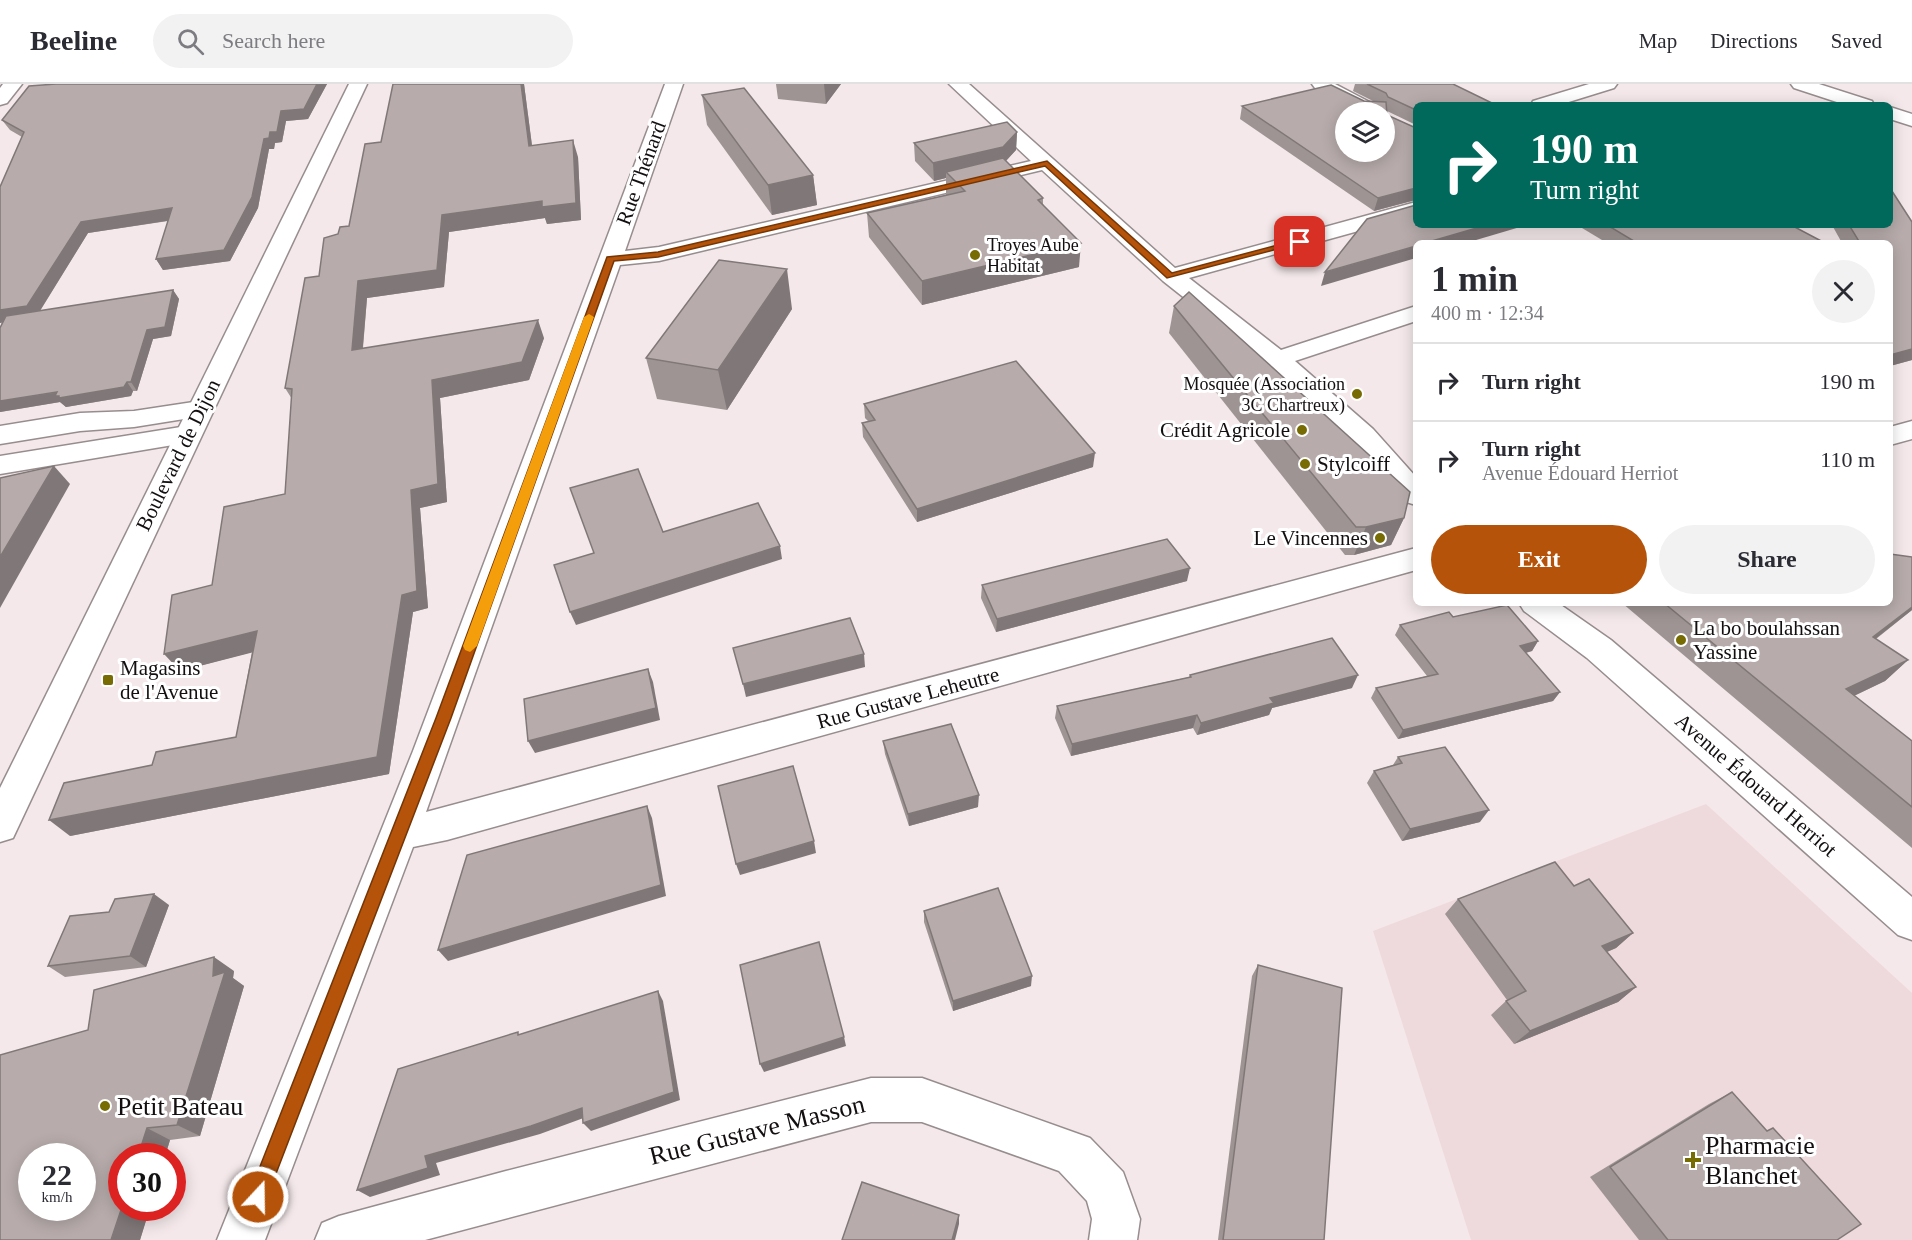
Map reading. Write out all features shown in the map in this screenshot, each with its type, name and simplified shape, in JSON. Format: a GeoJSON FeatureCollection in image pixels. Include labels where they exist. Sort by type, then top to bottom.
{"type":"FeatureCollection","features":[{"type":"Feature","properties":{"kind":"street"},"geometry":{"type":"LineString","coordinates":[[0,99],[13,84]]}},
{"type":"Feature","properties":{"kind":"street","name":"Boulevard de Dijon"},"geometry":{"type":"LineString","coordinates":[[0,826],[358,84]]}},
{"type":"Feature","properties":{"kind":"street","name":"Rue Thénard"},"geometry":{"type":"LineString","coordinates":[[241,1240],[483,610],[674,84]]}},
{"type":"Feature","properties":{"kind":"street"},"geometry":{"type":"LineString","coordinates":[[958,84],[1171,276],[1277,358],[1363,435],[1413,492]]}},
{"type":"Feature","properties":{"kind":"street"},"geometry":{"type":"LineString","coordinates":[[1321,84],[1355,102]]}},
{"type":"Feature","properties":{"kind":"street"},"geometry":{"type":"LineString","coordinates":[[1546,102],[1577,87],[1608,84]]}},
{"type":"Feature","properties":{"kind":"street"},"geometry":{"type":"LineString","coordinates":[[1800,84],[1856,102]]}},
{"type":"Feature","properties":{"kind":"street"},"geometry":{"type":"LineString","coordinates":[[1893,114],[1912,120]]}},
{"type":"Feature","properties":{"kind":"street"},"geometry":{"type":"LineString","coordinates":[[610,259],[658,254],[1047,163]]}},
{"type":"Feature","properties":{"kind":"street"},"geometry":{"type":"LineString","coordinates":[[1171,276],[1413,209]]}},
{"type":"Feature","properties":{"kind":"street"},"geometry":{"type":"LineString","coordinates":[[1277,358],[1413,314]]}},
{"type":"Feature","properties":{"kind":"street"},"geometry":{"type":"LineString","coordinates":[[0,435],[80,422],[134,419],[200,409]]}},
{"type":"Feature","properties":{"kind":"street"},"geometry":{"type":"LineString","coordinates":[[1893,435],[1912,430]]}},
{"type":"Feature","properties":{"kind":"street"},"geometry":{"type":"LineString","coordinates":[[0,465],[187,435]]}},
{"type":"Feature","properties":{"kind":"street"},"geometry":{"type":"LineString","coordinates":[[1363,435],[1413,468]]}},
{"type":"Feature","properties":{"kind":"street","name":"Rue Gustave Leheutre"},"geometry":{"type":"LineString","coordinates":[[399,833],[447,824],[1413,561]]}},
{"type":"Feature","properties":{"kind":"street"},"geometry":{"type":"LineString","coordinates":[[1539,606],[1599,649]]}},
{"type":"Feature","properties":{"kind":"street"},"geometry":{"type":"LineString","coordinates":[[1567,606],[1599,649]]}},
{"type":"Feature","properties":{"kind":"street","name":"Avenue Édouard Herriot"},"geometry":{"type":"LineString","coordinates":[[1599,649],[1912,922]]}},
{"type":"Feature","properties":{"kind":"street","name":"Rue Gustave Masson"},"geometry":{"type":"LineString","coordinates":[[339,1240],[506,1194],[871,1100],[922,1100],[1074,1154],[1107,1188],[1116,1219],[1113,1240]]}},
{"type":"Feature","properties":{"kind":"shaded area"},"geometry":{"type":"Polygon","coordinates":[[[1706,804],[1912,993],[1912,1240],[1471,1240],[1373,931],[1706,804]]]}},
{"type":"Feature","properties":{"kind":"building"},"geometry":{"type":"Polygon","coordinates":[[[56,84],[317,84],[304,109],[281,111],[277,132],[270,132],[269,138],[264,139],[252,197],[224,250],[156,259],[172,208],[81,222],[27,306],[0,310],[0,187],[24,132],[2,120],[29,86],[56,84]]]}},
{"type":"Feature","properties":{"kind":"building"},"geometry":{"type":"Polygon","coordinates":[[[393,84],[521,84],[529,146],[573,140],[576,203],[542,207],[542,201],[442,215],[437,270],[358,281],[352,350],[538,320],[522,362],[432,380],[438,484],[411,490],[417,591],[402,595],[377,757],[49,820],[64,783],[152,765],[156,752],[236,737],[257,631],[164,654],[172,595],[212,585],[224,507],[285,494],[292,389],[285,388],[305,278],[319,276],[324,238],[338,234],[340,227],[349,226],[365,144],[381,142],[393,84]]]}},
{"type":"Feature","properties":{"kind":"building"},"geometry":{"type":"Polygon","coordinates":[[[1367,84],[1453,84],[1490,102],[1413,102],[1413,109],[1388,97],[1386,93],[1367,84]]]}},
{"type":"Feature","properties":{"kind":"building"},"geometry":{"type":"Polygon","coordinates":[[[1331,85],[1364,101],[1386,102],[1335,102],[1335,162],[1395,162],[1395,119],[1413,127],[1413,189],[1378,198],[1242,106],[1331,85]]]}},
{"type":"Feature","properties":{"kind":"building"},"geometry":{"type":"Polygon","coordinates":[[[744,88],[813,175],[768,185],[702,95],[744,88]]]}},
{"type":"Feature","properties":{"kind":"building"},"geometry":{"type":"Polygon","coordinates":[[[1007,122],[1017,132],[1003,147],[933,163],[914,143],[1007,122]]]}},
{"type":"Feature","properties":{"kind":"building"},"geometry":{"type":"Polygon","coordinates":[[[1003,158],[1043,198],[1038,200],[1081,243],[922,281],[867,213],[965,191],[946,172],[1003,158]]]}},
{"type":"Feature","properties":{"kind":"building"},"geometry":{"type":"Polygon","coordinates":[[[1893,193],[1912,222],[1912,349],[1893,354],[1893,240],[1858,240],[1851,228],[1893,228],[1893,193]]]}},
{"type":"Feature","properties":{"kind":"building"},"geometry":{"type":"Polygon","coordinates":[[[1413,206],[1413,228],[1477,228],[1435,240],[1413,240],[1413,247],[1325,272],[1367,219],[1413,206]]]}},
{"type":"Feature","properties":{"kind":"building"},"geometry":{"type":"Polygon","coordinates":[[[1612,228],[1797,228],[1819,240],[1632,240],[1612,228]]]}},
{"type":"Feature","properties":{"kind":"building"},"geometry":{"type":"Polygon","coordinates":[[[719,260],[787,269],[718,370],[646,358],[719,260]]]}},
{"type":"Feature","properties":{"kind":"building"},"geometry":{"type":"Polygon","coordinates":[[[173,290],[165,327],[147,330],[131,382],[127,382],[124,387],[59,398],[55,396],[57,392],[0,401],[0,328],[6,316],[173,290]]]}},
{"type":"Feature","properties":{"kind":"building"},"geometry":{"type":"Polygon","coordinates":[[[1189,292],[1410,492],[1404,518],[1366,527],[1356,527],[1174,306],[1189,292]]]}},
{"type":"Feature","properties":{"kind":"building"},"geometry":{"type":"Polygon","coordinates":[[[1016,361],[1095,453],[917,509],[862,423],[875,420],[864,404],[1016,361]]]}},
{"type":"Feature","properties":{"kind":"building"},"geometry":{"type":"Polygon","coordinates":[[[54,466],[0,557],[0,478],[54,466]]]}},
{"type":"Feature","properties":{"kind":"building"},"geometry":{"type":"Polygon","coordinates":[[[638,469],[663,532],[758,503],[780,546],[570,612],[554,565],[594,553],[570,488],[638,469]]]}},
{"type":"Feature","properties":{"kind":"building"},"geometry":{"type":"Polygon","coordinates":[[[1167,539],[1190,568],[997,619],[982,585],[1167,539]]]}},
{"type":"Feature","properties":{"kind":"building"},"geometry":{"type":"Polygon","coordinates":[[[1893,554],[1912,557],[1912,607],[1873,637],[1908,660],[1846,689],[1912,741],[1912,807],[1668,606],[1893,606],[1893,554]]]}},
{"type":"Feature","properties":{"kind":"building"},"geometry":{"type":"Polygon","coordinates":[[[1508,606],[1538,641],[1520,646],[1560,692],[1403,730],[1376,688],[1438,674],[1400,625],[1449,612],[1453,617],[1508,606]]]}},
{"type":"Feature","properties":{"kind":"building"},"geometry":{"type":"Polygon","coordinates":[[[850,618],[864,654],[743,684],[733,648],[850,618]]]}},
{"type":"Feature","properties":{"kind":"building"},"geometry":{"type":"Polygon","coordinates":[[[1332,638],[1358,675],[1270,698],[1274,703],[1201,723],[1197,715],[1072,744],[1057,706],[1191,677],[1190,675],[1332,638]]]}},
{"type":"Feature","properties":{"kind":"building"},"geometry":{"type":"Polygon","coordinates":[[[648,669],[656,708],[528,741],[524,699],[648,669]]]}},
{"type":"Feature","properties":{"kind":"building"},"geometry":{"type":"Polygon","coordinates":[[[951,724],[979,795],[908,814],[883,741],[951,724]]]}},
{"type":"Feature","properties":{"kind":"building"},"geometry":{"type":"Polygon","coordinates":[[[1445,747],[1489,810],[1410,829],[1374,771],[1402,763],[1398,757],[1445,747]]]}},
{"type":"Feature","properties":{"kind":"building"},"geometry":{"type":"Polygon","coordinates":[[[793,766],[814,841],[736,864],[718,786],[793,766]]]}},
{"type":"Feature","properties":{"kind":"building"},"geometry":{"type":"Polygon","coordinates":[[[647,806],[661,885],[438,950],[467,855],[647,806]]]}},
{"type":"Feature","properties":{"kind":"building"},"geometry":{"type":"Polygon","coordinates":[[[1555,862],[1574,886],[1589,879],[1633,933],[1602,946],[1636,987],[1530,1031],[1506,1001],[1526,991],[1458,899],[1555,862]]]}},
{"type":"Feature","properties":{"kind":"building"},"geometry":{"type":"Polygon","coordinates":[[[998,888],[1032,976],[953,1001],[924,911],[998,888]]]}},
{"type":"Feature","properties":{"kind":"building"},"geometry":{"type":"Polygon","coordinates":[[[154,894],[130,956],[48,966],[70,916],[109,912],[115,899],[154,894]]]}},
{"type":"Feature","properties":{"kind":"building"},"geometry":{"type":"Polygon","coordinates":[[[819,942],[844,1037],[760,1064],[740,965],[819,942]]]}},
{"type":"Feature","properties":{"kind":"building","name":"Petit Bateau"},"geometry":{"type":"Polygon","coordinates":[[[214,957],[213,976],[225,972],[177,1125],[147,1128],[142,1143],[108,1143],[108,1221],[117,1221],[111,1240],[0,1240],[0,1055],[88,1030],[94,990],[214,957]]]}},
{"type":"Feature","properties":{"kind":"building"},"geometry":{"type":"Polygon","coordinates":[[[1258,965],[1342,988],[1324,1240],[1223,1240],[1258,965]]]}},
{"type":"Feature","properties":{"kind":"building"},"geometry":{"type":"Polygon","coordinates":[[[658,991],[674,1092],[583,1123],[582,1108],[531,1126],[425,1156],[428,1168],[357,1190],[398,1069],[518,1032],[518,1035],[658,991]]]}},
{"type":"Feature","properties":{"kind":"building","name":"Pharmacie Blanchet"},"geometry":{"type":"Polygon","coordinates":[[[1732,1092],[1767,1131],[1773,1128],[1861,1224],[1837,1240],[1668,1240],[1610,1167],[1732,1092]]]}},
{"type":"Feature","properties":{"kind":"building"},"geometry":{"type":"Polygon","coordinates":[[[862,1182],[959,1215],[952,1240],[842,1240],[862,1182]]]}},
{"type":"Feature","properties":{"kind":"slow traffic"},"geometry":{"type":"LineString","coordinates":[[470,646],[589,317]]}},
{"type":"Feature","properties":{"kind":"place","name":"Troyes Aube Habitat"},"geometry":{"type":"Point","coordinates":[975,255]}},
{"type":"Feature","properties":{"kind":"place","name":"Mosquée (Association 3C Chartreux)"},"geometry":{"type":"Point","coordinates":[1357,394]}},
{"type":"Feature","properties":{"kind":"place","name":"Crédit Agricole"},"geometry":{"type":"Point","coordinates":[1302,430]}},
{"type":"Feature","properties":{"kind":"place","name":"Stylcoiff"},"geometry":{"type":"Point","coordinates":[1305,464]}},
{"type":"Feature","properties":{"kind":"place","name":"Le Vincennes"},"geometry":{"type":"Point","coordinates":[1380,538]}},
{"type":"Feature","properties":{"kind":"place","name":"La bo boulahssan Yassine"},"geometry":{"type":"Point","coordinates":[1681,640]}},
{"type":"Feature","properties":{"kind":"place","name":"Magasins de l'Avenue"},"geometry":{"type":"Point","coordinates":[108,680]}},
{"type":"Feature","properties":{"kind":"place","name":"Petit Bateau"},"geometry":{"type":"Point","coordinates":[105,1106]}},
{"type":"Feature","properties":{"kind":"place","name":"Pharmacie Blanchet"},"geometry":{"type":"Point","coordinates":[1693,1160]}},
{"type":"Feature","properties":{"kind":"route"},"geometry":{"type":"LineString","coordinates":[[258,1197],[444,718],[610,259],[658,254],[1047,163],[1076,192],[1171,276],[1300,242]]}}]}
